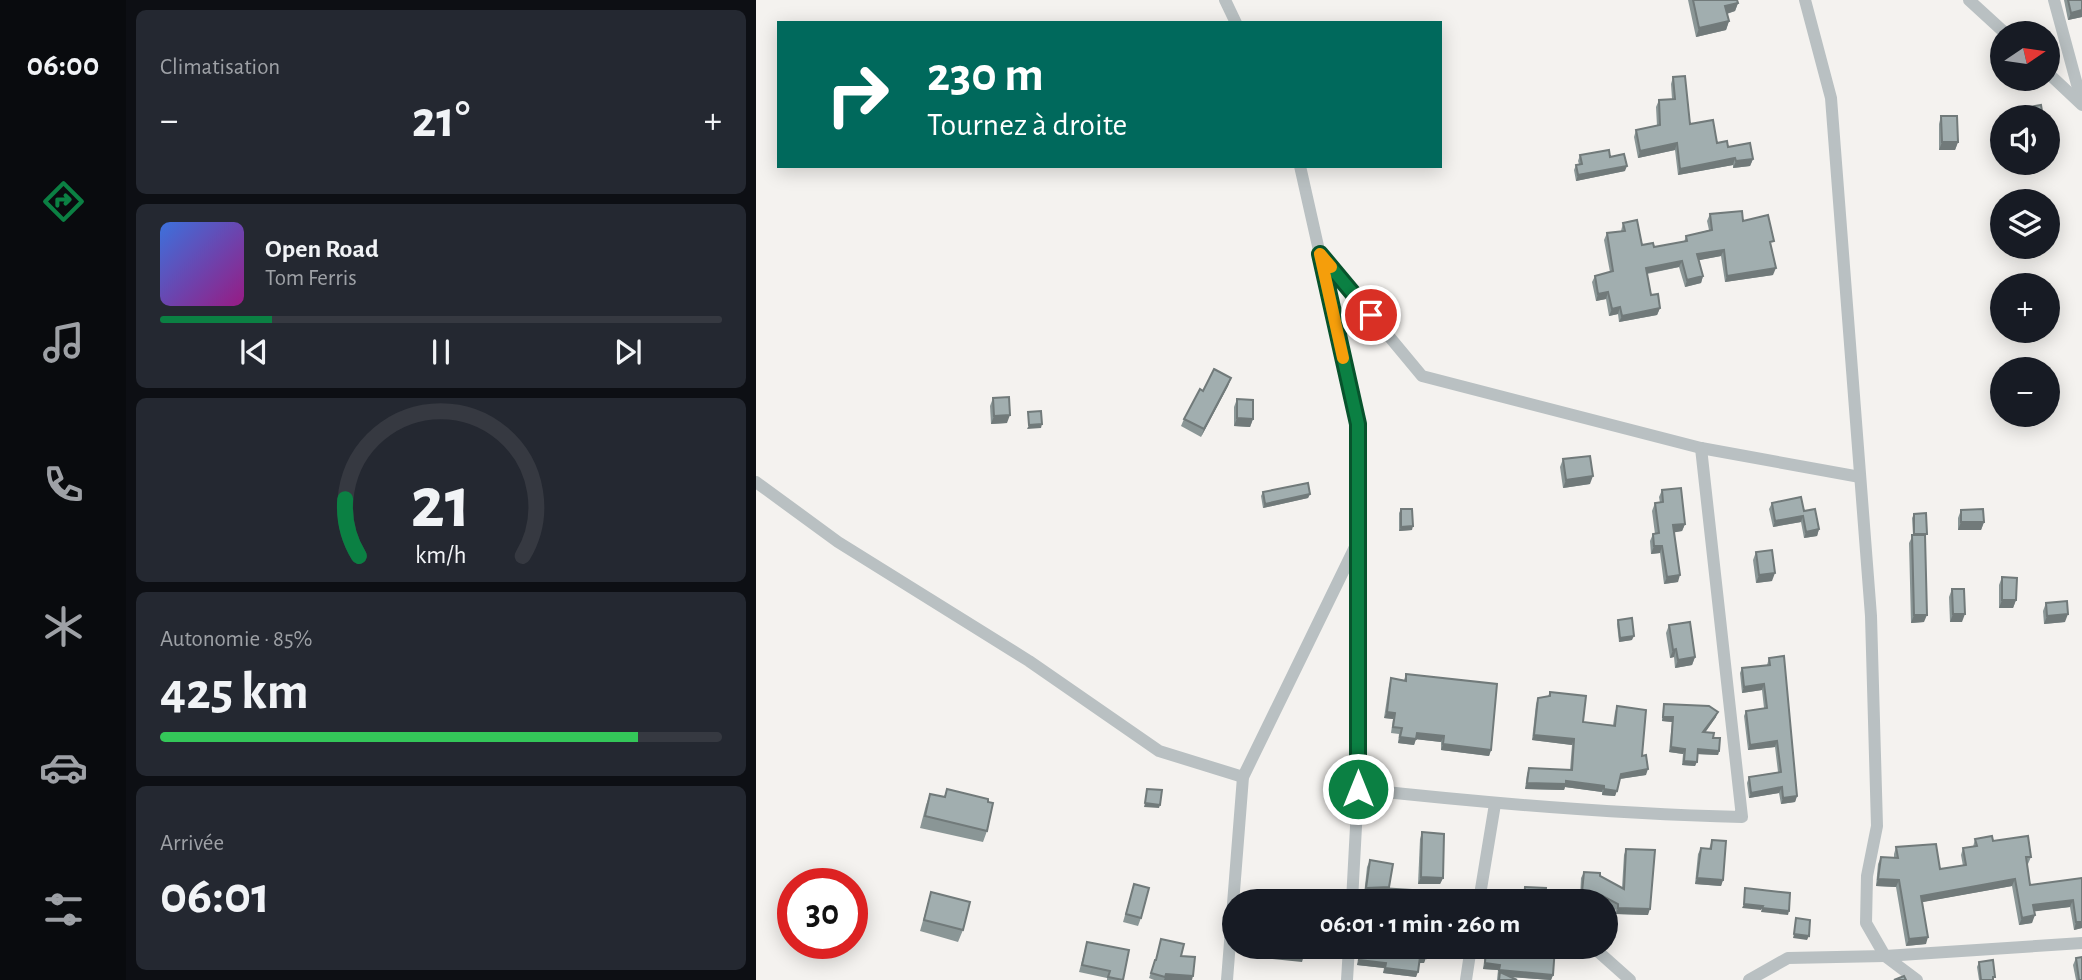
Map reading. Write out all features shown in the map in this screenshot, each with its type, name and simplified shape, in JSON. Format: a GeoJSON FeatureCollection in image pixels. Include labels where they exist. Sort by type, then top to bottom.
{"type":"FeatureCollection","features":[{"type":"Feature","properties":{"kind":"street"},"geometry":{"type":"LineString","coordinates":[[1225,0],[1235,21]]}},
{"type":"Feature","properties":{"kind":"street"},"geometry":{"type":"LineString","coordinates":[[1805,0],[1831,99],[1871,616],[1877,827],[1867,876],[1866,923],[1885,956],[1917,980]]}},
{"type":"Feature","properties":{"kind":"street"},"geometry":{"type":"LineString","coordinates":[[1969,0],[1992,21]]}},
{"type":"Feature","properties":{"kind":"street"},"geometry":{"type":"LineString","coordinates":[[2054,0],[2082,104]]}},
{"type":"Feature","properties":{"kind":"street"},"geometry":{"type":"LineString","coordinates":[[2060,84],[2082,104]]}},
{"type":"Feature","properties":{"kind":"street"},"geometry":{"type":"LineString","coordinates":[[1300,168],[1358,424],[1358,789],[1353,889]]}},
{"type":"Feature","properties":{"kind":"street"},"geometry":{"type":"LineString","coordinates":[[1320,254],[1422,376],[1701,448],[1860,477]]}},
{"type":"Feature","properties":{"kind":"street"},"geometry":{"type":"LineString","coordinates":[[1358,789],[1495,804],[1671,816],[1742,817],[1701,448]]}},
{"type":"Feature","properties":{"kind":"street"},"geometry":{"type":"LineString","coordinates":[[756,482],[838,542],[1029,661],[1159,751],[1242,777]]}},
{"type":"Feature","properties":{"kind":"street"},"geometry":{"type":"LineString","coordinates":[[1227,980],[1242,777],[1359,539]]}},
{"type":"Feature","properties":{"kind":"street"},"geometry":{"type":"LineString","coordinates":[[1481,889],[1495,804]]}},
{"type":"Feature","properties":{"kind":"street"},"geometry":{"type":"LineString","coordinates":[[1749,980],[1788,958],[1885,956],[2082,943]]}},
{"type":"Feature","properties":{"kind":"street"},"geometry":{"type":"LineString","coordinates":[[1348,980],[1349,959]]}},
{"type":"Feature","properties":{"kind":"street"},"geometry":{"type":"LineString","coordinates":[[1466,980],[1469,959]]}},
{"type":"Feature","properties":{"kind":"street"},"geometry":{"type":"LineString","coordinates":[[1606,959],[1630,980]]}},
{"type":"Feature","properties":{"kind":"building"},"geometry":{"type":"Polygon","coordinates":[[[1693,0],[1737,0],[1738,3],[1725,6],[1729,21],[1699,28],[1693,0]]]}},
{"type":"Feature","properties":{"kind":"building"},"geometry":{"type":"Polygon","coordinates":[[[2068,0],[2082,0],[2082,10],[2071,13],[2068,0]]]}},
{"type":"Feature","properties":{"kind":"building"},"geometry":{"type":"Polygon","coordinates":[[[1685,76],[1690,124],[1713,120],[1717,143],[1727,141],[1728,147],[1750,143],[1753,159],[1736,161],[1735,158],[1680,169],[1677,143],[1640,151],[1636,130],[1660,125],[1659,100],[1675,99],[1673,77],[1685,76]]]}},
{"type":"Feature","properties":{"kind":"building"},"geometry":{"type":"Polygon","coordinates":[[[1941,116],[1957,116],[1958,142],[1942,142],[1941,116]]]}},
{"type":"Feature","properties":{"kind":"building"},"geometry":{"type":"Polygon","coordinates":[[[1609,150],[1610,157],[1624,154],[1627,166],[1578,175],[1576,165],[1582,164],[1580,155],[1609,150]]]}},
{"type":"Feature","properties":{"kind":"building"},"geometry":{"type":"Polygon","coordinates":[[[1742,211],[1743,221],[1768,215],[1776,268],[1727,276],[1724,250],[1697,254],[1703,276],[1687,280],[1682,261],[1646,268],[1651,295],[1658,294],[1660,308],[1622,316],[1620,307],[1612,309],[1608,292],[1598,294],[1595,276],[1613,271],[1607,233],[1625,231],[1623,223],[1637,220],[1642,245],[1653,243],[1654,247],[1687,241],[1686,236],[1712,230],[1710,214],[1742,211]]]}},
{"type":"Feature","properties":{"kind":"building"},"geometry":{"type":"Polygon","coordinates":[[[1214,369],[1231,378],[1204,429],[1184,419],[1214,369]]]}},
{"type":"Feature","properties":{"kind":"building"},"geometry":{"type":"Polygon","coordinates":[[[1009,397],[1010,415],[994,416],[993,398],[1009,397]]]}},
{"type":"Feature","properties":{"kind":"building"},"geometry":{"type":"Polygon","coordinates":[[[1237,399],[1253,400],[1253,419],[1237,418],[1237,399]]]}},
{"type":"Feature","properties":{"kind":"building"},"geometry":{"type":"Polygon","coordinates":[[[1041,411],[1042,424],[1029,425],[1028,412],[1041,411]]]}},
{"type":"Feature","properties":{"kind":"building"},"geometry":{"type":"Polygon","coordinates":[[[1590,456],[1593,476],[1566,480],[1563,459],[1590,456]]]}},
{"type":"Feature","properties":{"kind":"building"},"geometry":{"type":"Polygon","coordinates":[[[1308,483],[1310,494],[1265,504],[1263,492],[1308,483]]]}},
{"type":"Feature","properties":{"kind":"building"},"geometry":{"type":"Polygon","coordinates":[[[1681,488],[1685,524],[1673,525],[1680,575],[1667,577],[1662,546],[1654,546],[1653,534],[1659,533],[1655,503],[1663,502],[1662,490],[1681,488]]]}},
{"type":"Feature","properties":{"kind":"building"},"geometry":{"type":"Polygon","coordinates":[[[1801,497],[1804,511],[1815,509],[1819,529],[1806,532],[1803,516],[1775,521],[1772,503],[1801,497]]]}},
{"type":"Feature","properties":{"kind":"building"},"geometry":{"type":"Polygon","coordinates":[[[1401,509],[1412,509],[1413,526],[1401,527],[1401,509]]]}},
{"type":"Feature","properties":{"kind":"building"},"geometry":{"type":"Polygon","coordinates":[[[1983,509],[1984,522],[1961,522],[1961,510],[1983,509]]]}},
{"type":"Feature","properties":{"kind":"building"},"geometry":{"type":"Polygon","coordinates":[[[1926,513],[1927,534],[1914,534],[1914,514],[1926,513]]]}},
{"type":"Feature","properties":{"kind":"building"},"geometry":{"type":"Polygon","coordinates":[[[1912,535],[1925,535],[1927,615],[1914,615],[1912,535]]]}},
{"type":"Feature","properties":{"kind":"building"},"geometry":{"type":"Polygon","coordinates":[[[1772,550],[1775,573],[1759,575],[1756,552],[1772,550]]]}},
{"type":"Feature","properties":{"kind":"building"},"geometry":{"type":"Polygon","coordinates":[[[2002,577],[2017,578],[2016,600],[2002,600],[2002,577]]]}},
{"type":"Feature","properties":{"kind":"building"},"geometry":{"type":"Polygon","coordinates":[[[1952,589],[1964,589],[1965,614],[1953,614],[1952,589]]]}},
{"type":"Feature","properties":{"kind":"building"},"geometry":{"type":"Polygon","coordinates":[[[2067,601],[2068,614],[2047,616],[2046,603],[2067,601]]]}},
{"type":"Feature","properties":{"kind":"building"},"geometry":{"type":"Polygon","coordinates":[[[1632,618],[1634,636],[1620,638],[1618,620],[1632,618]]]}},
{"type":"Feature","properties":{"kind":"building"},"geometry":{"type":"Polygon","coordinates":[[[1690,622],[1695,657],[1678,660],[1676,649],[1673,650],[1669,625],[1690,622]]]}},
{"type":"Feature","properties":{"kind":"building"},"geometry":{"type":"Polygon","coordinates":[[[1784,656],[1797,796],[1783,798],[1782,787],[1751,793],[1749,777],[1781,772],[1777,741],[1750,745],[1746,711],[1767,708],[1764,684],[1744,687],[1742,668],[1770,665],[1769,658],[1784,656]]]}},
{"type":"Feature","properties":{"kind":"building"},"geometry":{"type":"Polygon","coordinates":[[[1406,674],[1497,684],[1491,750],[1443,744],[1444,736],[1417,733],[1416,739],[1400,737],[1402,728],[1393,727],[1395,713],[1387,712],[1391,678],[1406,681],[1406,674]]]}},
{"type":"Feature","properties":{"kind":"building"},"geometry":{"type":"Polygon","coordinates":[[[1550,692],[1586,696],[1583,722],[1615,726],[1617,706],[1646,710],[1642,756],[1646,755],[1648,769],[1621,774],[1617,791],[1604,789],[1604,786],[1566,781],[1566,784],[1527,783],[1529,768],[1572,770],[1574,739],[1534,735],[1538,698],[1550,696],[1550,692]]]}},
{"type":"Feature","properties":{"kind":"building"},"geometry":{"type":"Polygon","coordinates":[[[1664,704],[1709,706],[1718,712],[1703,732],[1714,733],[1713,738],[1720,738],[1719,751],[1698,749],[1697,762],[1684,761],[1685,749],[1671,747],[1673,717],[1663,717],[1664,704]]]}},
{"type":"Feature","properties":{"kind":"building"},"geometry":{"type":"Polygon","coordinates":[[[947,789],[988,799],[988,802],[993,803],[987,831],[925,816],[930,794],[945,797],[947,789]]]}},
{"type":"Feature","properties":{"kind":"building"},"geometry":{"type":"Polygon","coordinates":[[[1147,789],[1162,790],[1160,805],[1145,803],[1147,789]]]}},
{"type":"Feature","properties":{"kind":"building"},"geometry":{"type":"Polygon","coordinates":[[[1422,832],[1444,834],[1443,878],[1421,877],[1422,832]]]}},
{"type":"Feature","properties":{"kind":"building"},"geometry":{"type":"Polygon","coordinates":[[[1992,836],[1993,841],[2028,836],[2031,857],[2026,857],[2030,885],[2082,878],[2082,922],[2076,922],[2073,900],[2033,905],[2035,915],[2022,918],[2015,879],[1921,896],[1928,937],[1909,939],[1899,880],[1878,879],[1881,857],[1898,858],[1896,847],[1936,844],[1940,869],[1966,865],[1963,848],[1977,846],[1975,839],[1992,836]]]}},
{"type":"Feature","properties":{"kind":"building"},"geometry":{"type":"Polygon","coordinates":[[[1712,840],[1726,841],[1723,880],[1697,878],[1701,848],[1711,849],[1712,840]]]}},
{"type":"Feature","properties":{"kind":"building"},"geometry":{"type":"Polygon","coordinates":[[[1626,849],[1655,850],[1650,909],[1618,908],[1618,889],[1582,889],[1584,872],[1600,873],[1600,876],[1624,889],[1626,849]]]}},
{"type":"Feature","properties":{"kind":"building"},"geometry":{"type":"Polygon","coordinates":[[[1370,860],[1393,864],[1389,887],[1366,888],[1370,860]]]}},
{"type":"Feature","properties":{"kind":"building"},"geometry":{"type":"Polygon","coordinates":[[[1134,884],[1149,888],[1141,918],[1126,914],[1134,884]]]}},
{"type":"Feature","properties":{"kind":"building"},"geometry":{"type":"Polygon","coordinates":[[[1525,887],[1546,888],[1546,889],[1525,887]]]}},
{"type":"Feature","properties":{"kind":"building"},"geometry":{"type":"Polygon","coordinates":[[[1745,888],[1790,893],[1789,911],[1744,904],[1745,888]]]}},
{"type":"Feature","properties":{"kind":"building"},"geometry":{"type":"Polygon","coordinates":[[[931,892],[970,902],[963,930],[924,920],[931,892]]]}},
{"type":"Feature","properties":{"kind":"building"},"geometry":{"type":"Polygon","coordinates":[[[1796,918],[1810,920],[1809,936],[1794,934],[1796,918]]]}},
{"type":"Feature","properties":{"kind":"building"},"geometry":{"type":"Polygon","coordinates":[[[1161,939],[1184,944],[1181,956],[1195,957],[1193,976],[1166,974],[1165,977],[1151,973],[1161,939]]]}},
{"type":"Feature","properties":{"kind":"building"},"geometry":{"type":"Polygon","coordinates":[[[1087,942],[1129,950],[1123,980],[1108,977],[1110,971],[1082,965],[1087,942]]]}},
{"type":"Feature","properties":{"kind":"building"},"geometry":{"type":"Polygon","coordinates":[[[2082,957],[2082,980],[2079,980],[2076,958],[2082,957]]]}},
{"type":"Feature","properties":{"kind":"building"},"geometry":{"type":"Polygon","coordinates":[[[1420,959],[1418,972],[1385,968],[1386,963],[1359,960],[1420,959]]]}},
{"type":"Feature","properties":{"kind":"building"},"geometry":{"type":"Polygon","coordinates":[[[1485,959],[1554,959],[1553,975],[1499,970],[1500,965],[1485,963],[1485,959]]]}},
{"type":"Feature","properties":{"kind":"building"},"geometry":{"type":"Polygon","coordinates":[[[1993,960],[1995,977],[1993,980],[1981,980],[1979,962],[1993,960]]]}},
{"type":"Feature","properties":{"kind":"building"},"geometry":{"type":"Polygon","coordinates":[[[1500,972],[1517,980],[1499,980],[1500,972]]]}},
{"type":"Feature","properties":{"kind":"slow traffic"},"geometry":{"type":"LineString","coordinates":[[1331,267],[1320,254],[1343,358]]}},
{"type":"Feature","properties":{"kind":"route"},"geometry":{"type":"LineString","coordinates":[[1358,789],[1358,424],[1320,254],[1371,315]]}}]}
